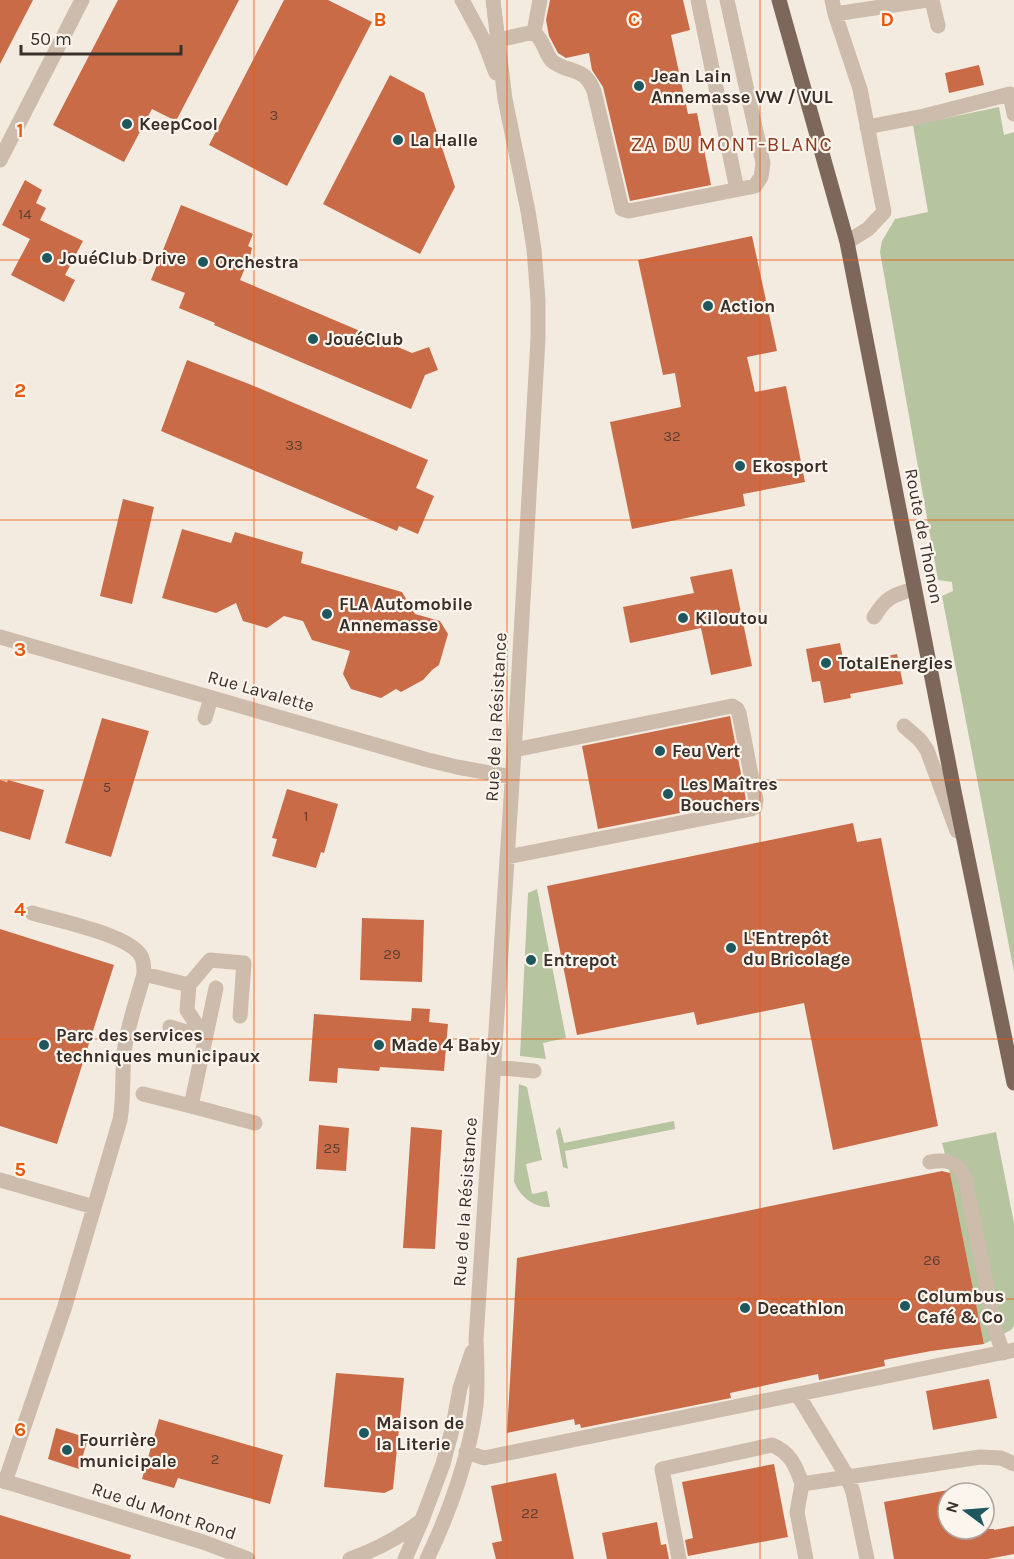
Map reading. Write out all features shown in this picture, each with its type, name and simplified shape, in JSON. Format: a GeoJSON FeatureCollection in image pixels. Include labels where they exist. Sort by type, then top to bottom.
{"type":"FeatureCollection","features":[{"type":"Feature","properties":{"kind":"main road","name":"Route de Thonon"},"geometry":{"type":"LineString","coordinates":[[779,0],[847,242],[914,589],[1014,1083]]}},
{"type":"Feature","properties":{"kind":"street"},"geometry":{"type":"LineString","coordinates":[[0,160],[82,0]]}},
{"type":"Feature","properties":{"kind":"street","name":"Rue de la Résistance"},"geometry":{"type":"LineString","coordinates":[[462,0],[483,39],[505,99]]}},
{"type":"Feature","properties":{"kind":"street","name":"Rue de la Résistance"},"geometry":{"type":"LineString","coordinates":[[427,1559],[445,1518],[459,1477],[476,1404],[476,1340],[535,394],[538,300],[534,249],[505,99],[493,0]]}},
{"type":"Feature","properties":{"kind":"street"},"geometry":{"type":"LineString","coordinates":[[534,32],[540,0]]}},
{"type":"Feature","properties":{"kind":"street"},"geometry":{"type":"LineString","coordinates":[[698,0],[736,185],[735,190]]}},
{"type":"Feature","properties":{"kind":"street"},"geometry":{"type":"LineString","coordinates":[[534,32],[540,38],[551,61],[589,79],[594,90],[622,208],[629,211],[755,186],[761,177],[763,164],[727,0]]}},
{"type":"Feature","properties":{"kind":"street"},"geometry":{"type":"LineString","coordinates":[[847,242],[868,229],[884,212],[860,89],[833,4],[927,0]]}},
{"type":"Feature","properties":{"kind":"street"},"geometry":{"type":"LineString","coordinates":[[932,0],[938,26]]}},
{"type":"Feature","properties":{"kind":"street"},"geometry":{"type":"LineString","coordinates":[[498,40],[534,32]]}},
{"type":"Feature","properties":{"kind":"street"},"geometry":{"type":"LineString","coordinates":[[867,127],[924,116],[1010,94],[1014,114]]}},
{"type":"Feature","properties":{"kind":"street"},"geometry":{"type":"LineString","coordinates":[[874,617],[881,605],[890,597],[914,589]]}},
{"type":"Feature","properties":{"kind":"street","name":"Rue Lavalette"},"geometry":{"type":"LineString","coordinates":[[0,637],[428,760],[512,777]]}},
{"type":"Feature","properties":{"kind":"street"},"geometry":{"type":"LineString","coordinates":[[205,718],[211,698]]}},
{"type":"Feature","properties":{"kind":"street"},"geometry":{"type":"LineString","coordinates":[[507,857],[751,809],[756,800],[739,713],[732,706],[514,750]]}},
{"type":"Feature","properties":{"kind":"street"},"geometry":{"type":"LineString","coordinates":[[904,726],[920,740],[927,750],[969,861]]}},
{"type":"Feature","properties":{"kind":"street"},"geometry":{"type":"LineString","coordinates":[[2,1481],[64,1309],[120,1120],[125,1046],[144,975],[141,956],[126,943],[103,933],[32,913]]}},
{"type":"Feature","properties":{"kind":"street"},"geometry":{"type":"LineString","coordinates":[[205,1038],[187,1010],[189,985],[210,960],[244,963],[240,1016]]}},
{"type":"Feature","properties":{"kind":"street"},"geometry":{"type":"LineString","coordinates":[[144,975],[189,985]]}},
{"type":"Feature","properties":{"kind":"street"},"geometry":{"type":"LineString","coordinates":[[190,1106],[216,988]]}},
{"type":"Feature","properties":{"kind":"street"},"geometry":{"type":"LineString","coordinates":[[170,1027],[205,1038]]}},
{"type":"Feature","properties":{"kind":"street"},"geometry":{"type":"LineString","coordinates":[[494,1067],[534,1071]]}},
{"type":"Feature","properties":{"kind":"street"},"geometry":{"type":"LineString","coordinates":[[143,1094],[255,1123]]}},
{"type":"Feature","properties":{"kind":"street"},"geometry":{"type":"LineString","coordinates":[[466,1452],[484,1458],[570,1442],[1008,1351],[996,1332],[965,1178],[959,1167],[951,1162],[930,1161]]}},
{"type":"Feature","properties":{"kind":"street"},"geometry":{"type":"LineString","coordinates":[[0,1180],[94,1207]]}},
{"type":"Feature","properties":{"kind":"street","name":"Rue de la Résistance"},"geometry":{"type":"LineString","coordinates":[[405,1559],[443,1464],[460,1388],[476,1340]]}},
{"type":"Feature","properties":{"kind":"street"},"geometry":{"type":"LineString","coordinates":[[798,1395],[847,1476],[853,1492],[867,1559]]}},
{"type":"Feature","properties":{"kind":"street"},"geometry":{"type":"LineString","coordinates":[[679,1559],[662,1469],[772,1445],[788,1455],[796,1466],[802,1484],[797,1512],[806,1559]]}},
{"type":"Feature","properties":{"kind":"street"},"geometry":{"type":"LineString","coordinates":[[802,1484],[980,1457],[1001,1458],[1014,1464]]}},
{"type":"Feature","properties":{"kind":"street","name":"Rue du Mont Rond"},"geometry":{"type":"LineString","coordinates":[[2,1481],[203,1542],[248,1559]]}},
{"type":"Feature","properties":{"kind":"street"},"geometry":{"type":"LineString","coordinates":[[350,1559],[380,1547],[402,1535],[422,1520]]}},
{"type":"Feature","properties":{"kind":"green space"},"geometry":{"type":"Polygon","coordinates":[[[999,107],[1004,135],[1014,132],[1014,972],[942,596],[953,591],[952,582],[938,580],[880,252],[882,241],[895,219],[928,212],[913,125],[999,107]]]}},
{"type":"Feature","properties":{"kind":"green space"},"geometry":{"type":"Polygon","coordinates":[[[537,889],[566,1038],[543,1043],[546,1059],[520,1056],[528,893],[537,889]]]}},
{"type":"Feature","properties":{"kind":"green space"},"geometry":{"type":"Polygon","coordinates":[[[519,1084],[527,1087],[542,1160],[526,1164],[532,1194],[547,1191],[550,1207],[544,1207],[528,1200],[519,1192],[514,1181],[519,1084]]]}},
{"type":"Feature","properties":{"kind":"green space"},"geometry":{"type":"Polygon","coordinates":[[[674,1121],[675,1129],[565,1151],[568,1169],[563,1167],[556,1131],[560,1127],[564,1143],[674,1121]]]}},
{"type":"Feature","properties":{"kind":"green space"},"geometry":{"type":"Polygon","coordinates":[[[996,1132],[1014,1223],[1014,1326],[1011,1330],[984,1344],[942,1143],[996,1132]]]}},
{"type":"Feature","properties":{"kind":"building"},"geometry":{"type":"Polygon","coordinates":[[[0,0],[33,0],[0,64],[0,0]]]}},
{"type":"Feature","properties":{"kind":"building"},"geometry":{"type":"Polygon","coordinates":[[[118,0],[239,0],[176,121],[152,109],[124,162],[53,125],[118,0]]]}},
{"type":"Feature","properties":{"kind":"building"},"geometry":{"type":"Polygon","coordinates":[[[284,0],[328,0],[372,22],[287,186],[209,145],[284,0]]]}},
{"type":"Feature","properties":{"kind":"building","name":"Jean Lain Annemasse VW / VUL"},"geometry":{"type":"Polygon","coordinates":[[[550,0],[683,0],[690,30],[671,35],[688,114],[697,113],[711,185],[630,201],[603,87],[592,70],[589,53],[566,58],[558,53],[549,36],[546,20],[550,0]]]}},
{"type":"Feature","properties":{"kind":"building"},"geometry":{"type":"Polygon","coordinates":[[[979,65],[984,85],[949,93],[945,73],[979,65]]]}},
{"type":"Feature","properties":{"kind":"building","name":"La Halle"},"geometry":{"type":"Polygon","coordinates":[[[390,75],[424,93],[455,187],[420,254],[323,204],[390,75]]]}},
{"type":"Feature","properties":{"kind":"building","name":"JouéClub Drive"},"geometry":{"type":"Polygon","coordinates":[[[25,180],[42,190],[36,203],[46,208],[40,220],[83,241],[65,275],[75,280],[64,302],[11,275],[30,239],[2,225],[25,180]]]}},
{"type":"Feature","properties":{"kind":"building","name":"JouéClub"},"geometry":{"type":"Polygon","coordinates":[[[181,205],[253,234],[248,246],[252,248],[250,256],[240,280],[412,353],[429,347],[438,370],[425,375],[411,409],[179,308],[185,293],[151,280],[181,205]]]}},
{"type":"Feature","properties":{"kind":"building"},"geometry":{"type":"Polygon","coordinates":[[[752,236],[777,351],[747,357],[755,392],[786,386],[805,482],[743,494],[745,506],[632,529],[610,422],[681,407],[675,373],[663,375],[638,260],[752,236]]]}},
{"type":"Feature","properties":{"kind":"building"},"geometry":{"type":"Polygon","coordinates":[[[187,360],[428,460],[416,488],[434,496],[418,534],[399,526],[397,531],[161,431],[187,360]]]}},
{"type":"Feature","properties":{"kind":"building"},"geometry":{"type":"Polygon","coordinates":[[[123,499],[154,507],[132,604],[100,596],[123,499]]]}},
{"type":"Feature","properties":{"kind":"building","name":"FLA Automobile Annemasse"},"geometry":{"type":"Polygon","coordinates":[[[182,529],[231,543],[235,532],[303,552],[301,563],[402,592],[415,614],[440,621],[448,634],[439,665],[423,680],[401,692],[396,689],[381,698],[351,689],[343,674],[350,651],[312,640],[303,621],[284,616],[267,628],[243,621],[236,603],[216,613],[162,598],[182,529]]]}},
{"type":"Feature","properties":{"kind":"building","name":"Kiloutou"},"geometry":{"type":"Polygon","coordinates":[[[732,569],[752,666],[711,675],[701,628],[630,643],[623,607],[694,593],[690,577],[732,569]]]}},
{"type":"Feature","properties":{"kind":"building"},"geometry":{"type":"Polygon","coordinates":[[[840,643],[844,664],[897,654],[903,684],[850,694],[851,698],[824,703],[820,681],[812,682],[806,649],[840,643]]]}},
{"type":"Feature","properties":{"kind":"building"},"geometry":{"type":"Polygon","coordinates":[[[730,716],[746,800],[598,829],[582,746],[730,716]]]}},
{"type":"Feature","properties":{"kind":"building"},"geometry":{"type":"Polygon","coordinates":[[[102,718],[149,731],[111,857],[65,843],[102,718]]]}},
{"type":"Feature","properties":{"kind":"building"},"geometry":{"type":"Polygon","coordinates":[[[0,780],[44,790],[30,840],[0,831],[0,780]]]}},
{"type":"Feature","properties":{"kind":"building"},"geometry":{"type":"Polygon","coordinates":[[[287,789],[338,804],[324,853],[321,852],[316,868],[272,856],[277,839],[272,838],[287,789]]]}},
{"type":"Feature","properties":{"kind":"building","name":"L'Entrepôt du Bricolage"},"geometry":{"type":"Polygon","coordinates":[[[853,823],[857,842],[881,838],[938,1126],[833,1150],[804,1003],[697,1025],[694,1012],[577,1035],[547,886],[853,823]]]}},
{"type":"Feature","properties":{"kind":"building"},"geometry":{"type":"Polygon","coordinates":[[[362,918],[424,920],[422,982],[360,980],[362,918]]]}},
{"type":"Feature","properties":{"kind":"building","name":"Parc des services techniques municipaux"},"geometry":{"type":"Polygon","coordinates":[[[0,929],[114,965],[57,1144],[0,1126],[0,929]]]}},
{"type":"Feature","properties":{"kind":"building","name":"Made 4 Baby"},"geometry":{"type":"Polygon","coordinates":[[[412,1008],[430,1009],[429,1022],[448,1024],[444,1071],[380,1067],[379,1071],[338,1068],[337,1083],[309,1081],[314,1014],[411,1021],[412,1008]]]}},
{"type":"Feature","properties":{"kind":"building"},"geometry":{"type":"Polygon","coordinates":[[[319,1125],[349,1128],[346,1171],[316,1169],[319,1125]]]}},
{"type":"Feature","properties":{"kind":"building"},"geometry":{"type":"Polygon","coordinates":[[[411,1127],[442,1130],[435,1249],[403,1248],[411,1127]]]}},
{"type":"Feature","properties":{"kind":"building","name":"Decathlon"},"geometry":{"type":"Polygon","coordinates":[[[942,1171],[950,1173],[984,1344],[884,1360],[885,1366],[819,1380],[818,1374],[730,1393],[731,1398],[581,1428],[580,1424],[575,1425],[574,1419],[507,1433],[517,1258],[942,1171]]]}},
{"type":"Feature","properties":{"kind":"building","name":"Maison de la Literie"},"geometry":{"type":"Polygon","coordinates":[[[336,1373],[404,1378],[393,1489],[384,1493],[324,1487],[336,1373]]]}},
{"type":"Feature","properties":{"kind":"building"},"geometry":{"type":"Polygon","coordinates":[[[989,1379],[997,1418],[933,1430],[926,1391],[989,1379]]]}},
{"type":"Feature","properties":{"kind":"building"},"geometry":{"type":"Polygon","coordinates":[[[159,1419],[283,1455],[270,1504],[178,1478],[174,1488],[142,1479],[159,1419]]]}},
{"type":"Feature","properties":{"kind":"building","name":"Fourrière municipale"},"geometry":{"type":"Polygon","coordinates":[[[56,1428],[88,1438],[79,1469],[48,1459],[56,1428]]]}},
{"type":"Feature","properties":{"kind":"building"},"geometry":{"type":"Polygon","coordinates":[[[774,1464],[788,1537],[688,1556],[685,1540],[693,1538],[682,1482],[774,1464]]]}},
{"type":"Feature","properties":{"kind":"building"},"geometry":{"type":"Polygon","coordinates":[[[556,1473],[574,1559],[496,1559],[492,1543],[502,1541],[491,1486],[556,1473]]]}},
{"type":"Feature","properties":{"kind":"building"},"geometry":{"type":"Polygon","coordinates":[[[936,1492],[936,1541],[996,1541],[996,1530],[1014,1526],[1014,1554],[988,1559],[894,1559],[884,1502],[936,1492]]]}},
{"type":"Feature","properties":{"kind":"building"},"geometry":{"type":"Polygon","coordinates":[[[0,1515],[131,1555],[130,1559],[0,1559],[0,1515]]]}},
{"type":"Feature","properties":{"kind":"building"},"geometry":{"type":"Polygon","coordinates":[[[657,1522],[661,1545],[666,1544],[669,1559],[607,1559],[602,1533],[657,1522]]]}},
{"type":"Feature","properties":{"kind":"place","name":"Jean Lain Annemasse VW / VUL"},"geometry":{"type":"Point","coordinates":[639,86]}},
{"type":"Feature","properties":{"kind":"place","name":"KeepCool"},"geometry":{"type":"Point","coordinates":[127,124]}},
{"type":"Feature","properties":{"kind":"place","name":"La Halle"},"geometry":{"type":"Point","coordinates":[398,140]}},
{"type":"Feature","properties":{"kind":"place","name":"JouéClub Drive"},"geometry":{"type":"Point","coordinates":[47,258]}},
{"type":"Feature","properties":{"kind":"place","name":"Orchestra"},"geometry":{"type":"Point","coordinates":[203,262]}},
{"type":"Feature","properties":{"kind":"place","name":"Action"},"geometry":{"type":"Point","coordinates":[708,306]}},
{"type":"Feature","properties":{"kind":"place","name":"JouéClub"},"geometry":{"type":"Point","coordinates":[313,339]}},
{"type":"Feature","properties":{"kind":"place","name":"Ekosport"},"geometry":{"type":"Point","coordinates":[740,466]}},
{"type":"Feature","properties":{"kind":"place","name":"FLA Automobile Annemasse"},"geometry":{"type":"Point","coordinates":[327,614]}},
{"type":"Feature","properties":{"kind":"place","name":"Kiloutou"},"geometry":{"type":"Point","coordinates":[683,618]}},
{"type":"Feature","properties":{"kind":"place","name":"TotalEnergies"},"geometry":{"type":"Point","coordinates":[826,663]}},
{"type":"Feature","properties":{"kind":"place","name":"Feu Vert"},"geometry":{"type":"Point","coordinates":[660,751]}},
{"type":"Feature","properties":{"kind":"place","name":"Les Maîtres Bouchers"},"geometry":{"type":"Point","coordinates":[668,794]}},
{"type":"Feature","properties":{"kind":"place","name":"L'Entrepôt du Bricolage"},"geometry":{"type":"Point","coordinates":[731,948]}},
{"type":"Feature","properties":{"kind":"place","name":"Entrepot"},"geometry":{"type":"Point","coordinates":[531,960]}},
{"type":"Feature","properties":{"kind":"place","name":"Parc des services techniques municipaux"},"geometry":{"type":"Point","coordinates":[44,1045]}},
{"type":"Feature","properties":{"kind":"place","name":"Made 4 Baby"},"geometry":{"type":"Point","coordinates":[379,1045]}},
{"type":"Feature","properties":{"kind":"place","name":"Columbus Café & Co"},"geometry":{"type":"Point","coordinates":[905,1306]}},
{"type":"Feature","properties":{"kind":"place","name":"Decathlon"},"geometry":{"type":"Point","coordinates":[745,1308]}},
{"type":"Feature","properties":{"kind":"place","name":"Maison de la Literie"},"geometry":{"type":"Point","coordinates":[364,1433]}},
{"type":"Feature","properties":{"kind":"place","name":"Fourrière municipale"},"geometry":{"type":"Point","coordinates":[67,1450]}},
{"type":"Feature","properties":{"kind":"district","name":"ZA DU MONT-BLANC"},"geometry":{"type":"Point","coordinates":[732,144]}}]}
